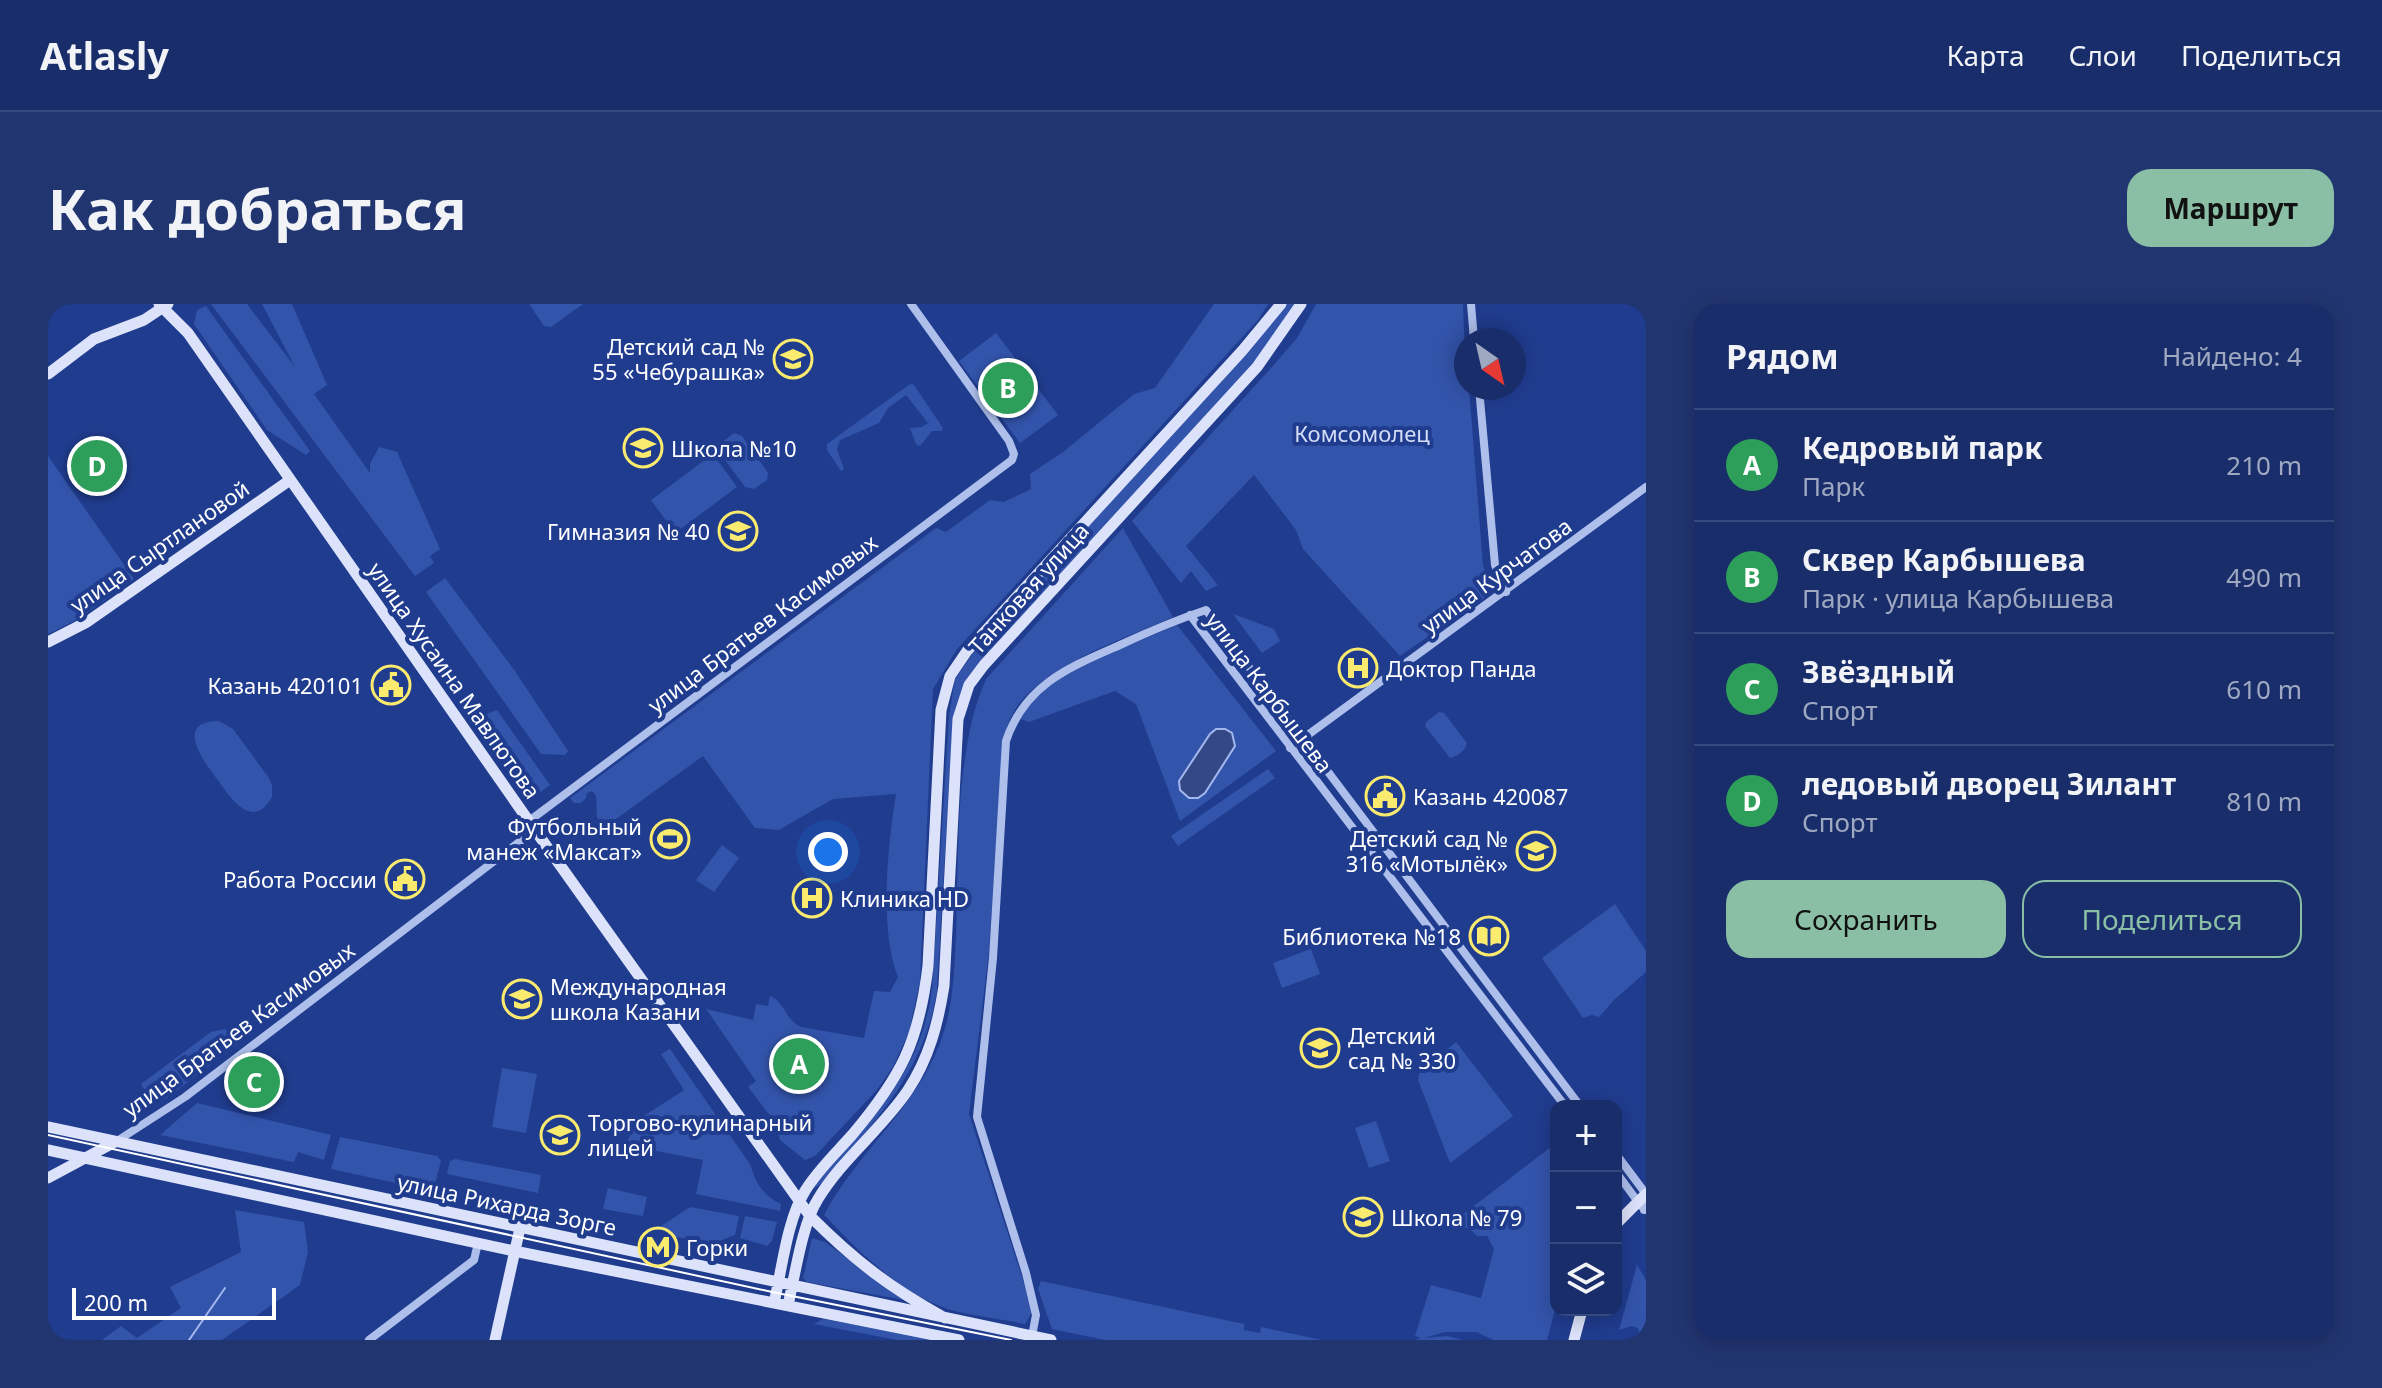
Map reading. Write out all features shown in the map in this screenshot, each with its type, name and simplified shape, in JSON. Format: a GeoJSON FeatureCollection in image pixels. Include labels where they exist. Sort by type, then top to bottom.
{"type":"FeatureCollection","features":[{"type":"Feature","properties":{"kind":"main road","name":"Танковая улица"},"geometry":{"type":"LineString","coordinates":[[774,1303],[800,1202],[815,1178],[883,1098],[900,1072],[916,1035],[928,966],[941,710],[950,676],[967,651],[1242,351],[1281,304]]}},
{"type":"Feature","properties":{"kind":"main road","name":"Танковая улица"},"geometry":{"type":"LineString","coordinates":[[788,1305],[810,1216],[826,1188],[908,1091],[927,1056],[939,1020],[944,986],[958,719],[969,685],[1257,367],[1301,304]]}},
{"type":"Feature","properties":{"kind":"main road","name":"улица Хусаина Мавлютова"},"geometry":{"type":"LineString","coordinates":[[164,305],[188,333],[810,1216],[864,1267],[896,1291],[945,1318]]}},
{"type":"Feature","properties":{"kind":"main road"},"geometry":{"type":"LineString","coordinates":[[48,374],[94,339],[144,320],[164,305]]}},
{"type":"Feature","properties":{"kind":"main road","name":"улица Сыртлановой"},"geometry":{"type":"LineString","coordinates":[[48,642],[87,622],[290,480]]}},
{"type":"Feature","properties":{"kind":"main road","name":"улица Рихарда Зорге"},"geometry":{"type":"LineString","coordinates":[[48,1127],[1051,1340]]}},
{"type":"Feature","properties":{"kind":"main road"},"geometry":{"type":"LineString","coordinates":[[48,1178],[116,1142]]}},
{"type":"Feature","properties":{"kind":"main road","name":"улица Рихарда Зорге"},"geometry":{"type":"LineString","coordinates":[[48,1150],[514,1251],[959,1340]]}},
{"type":"Feature","properties":{"kind":"main road"},"geometry":{"type":"LineString","coordinates":[[1622,1220],[1643,1204]]}},
{"type":"Feature","properties":{"kind":"main road"},"geometry":{"type":"LineString","coordinates":[[495,1340],[520,1228]]}},
{"type":"Feature","properties":{"kind":"main road"},"geometry":{"type":"LineString","coordinates":[[1574,1340],[1580,1316]]}},
{"type":"Feature","properties":{"kind":"street","name":"улица Братьев Касимовых"},"geometry":{"type":"LineString","coordinates":[[116,1142],[185,1097],[532,825],[1009,464],[1014,454],[1009,441],[911,304]]}},
{"type":"Feature","properties":{"kind":"street"},"geometry":{"type":"LineString","coordinates":[[1471,304],[1473,328]]}},
{"type":"Feature","properties":{"kind":"street"},"geometry":{"type":"LineString","coordinates":[[1480,400],[1495,565],[1506,592]]}},
{"type":"Feature","properties":{"kind":"street","name":"улица Курчатова"},"geometry":{"type":"LineString","coordinates":[[1290,748],[1646,487]]}},
{"type":"Feature","properties":{"kind":"street","name":"улица Карбышева"},"geometry":{"type":"LineString","coordinates":[[1560,1100],[1190,615],[1206,610],[1575,1100]]}},
{"type":"Feature","properties":{"kind":"street"},"geometry":{"type":"LineString","coordinates":[[1032,1336],[1036,1315],[1026,1273],[977,1117],[993,958],[1006,741],[1013,720],[1030,697],[1060,672],[1190,615]]}},
{"type":"Feature","properties":{"kind":"street"},"geometry":{"type":"LineString","coordinates":[[1622,1165],[1643,1204]]}},
{"type":"Feature","properties":{"kind":"street"},"geometry":{"type":"LineString","coordinates":[[1622,1179],[1643,1204]]}},
{"type":"Feature","properties":{"kind":"street"},"geometry":{"type":"LineString","coordinates":[[369,1340],[474,1260],[478,1243]]}},
{"type":"Feature","properties":{"kind":"green space"},"geometry":{"type":"Polygon","coordinates":[[[211,304],[247,304],[295,367],[262,304],[292,304],[327,385],[314,394],[370,473],[370,464],[379,447],[397,452],[440,549],[430,556],[434,563],[415,576],[211,304]]]}},
{"type":"Feature","properties":{"kind":"green space"},"geometry":{"type":"Polygon","coordinates":[[[529,304],[583,304],[551,327],[544,326],[529,304]]]}},
{"type":"Feature","properties":{"kind":"green space"},"geometry":{"type":"Polygon","coordinates":[[[1214,304],[1268,304],[1258,320],[957,649],[933,689],[920,981],[909,1032],[893,1067],[876,1091],[815,1156],[805,1160],[780,1140],[775,1122],[748,1087],[756,1081],[706,1009],[753,1020],[756,1004],[768,1006],[770,996],[801,1027],[864,1038],[874,991],[890,992],[898,977],[892,958],[887,912],[888,861],[896,794],[833,799],[779,830],[755,828],[703,756],[609,824],[597,818],[596,796],[592,791],[581,803],[574,803],[570,798],[936,528],[946,532],[990,500],[1004,502],[1031,489],[1030,474],[1063,452],[1134,394],[1155,388],[1214,304]]]}},
{"type":"Feature","properties":{"kind":"green space"},"geometry":{"type":"Polygon","coordinates":[[[1285,304],[1295,304],[1253,365],[981,662],[953,717],[937,990],[930,1020],[921,1048],[894,1096],[820,1185],[814,1188],[826,1169],[894,1088],[922,1034],[932,989],[949,716],[955,679],[972,655],[1285,304]]]}},
{"type":"Feature","properties":{"kind":"green space","name":"Комсомолец"},"geometry":{"type":"Polygon","coordinates":[[[1316,304],[1463,304],[1464,328],[1454,328],[1454,400],[1470,400],[1483,566],[1494,591],[1400,656],[1303,549],[1296,530],[1254,475],[1186,546],[1218,585],[1206,591],[1191,571],[1181,583],[1132,521],[1297,338],[1316,304]]]}},
{"type":"Feature","properties":{"kind":"green space"},"geometry":{"type":"Polygon","coordinates":[[[206,306],[310,451],[306,455],[267,430],[194,324],[197,310],[206,306]]]}},
{"type":"Feature","properties":{"kind":"green space"},"geometry":{"type":"Polygon","coordinates":[[[996,333],[1058,415],[1020,443],[959,361],[996,333]]]}},
{"type":"Feature","properties":{"kind":"green space"},"geometry":{"type":"Polygon","coordinates":[[[910,384],[914,385],[943,428],[942,431],[932,431],[920,446],[916,444],[910,428],[928,423],[906,395],[888,408],[879,423],[840,440],[837,449],[844,469],[841,471],[827,450],[827,444],[910,384]]]}},
{"type":"Feature","properties":{"kind":"green space"},"geometry":{"type":"Polygon","coordinates":[[[734,433],[742,436],[768,473],[767,480],[754,489],[745,487],[720,453],[720,444],[734,433]]]}},
{"type":"Feature","properties":{"kind":"green space"},"geometry":{"type":"Polygon","coordinates":[[[713,454],[737,487],[675,533],[651,500],[713,454]]]}},
{"type":"Feature","properties":{"kind":"green space"},"geometry":{"type":"Polygon","coordinates":[[[48,456],[134,579],[80,618],[48,634],[48,456]]]}},
{"type":"Feature","properties":{"kind":"green space"},"geometry":{"type":"Polygon","coordinates":[[[1123,528],[1173,617],[1083,656],[1039,684],[1023,699],[1011,717],[1003,741],[989,952],[969,1114],[1033,1311],[1025,1324],[960,1312],[923,1298],[892,1279],[824,1215],[838,1191],[922,1079],[945,1028],[954,971],[963,771],[968,738],[986,679],[1123,528]]]}},
{"type":"Feature","properties":{"kind":"green space"},"geometry":{"type":"Polygon","coordinates":[[[445,578],[515,671],[568,751],[565,755],[541,754],[426,592],[445,578]]]}},
{"type":"Feature","properties":{"kind":"green space"},"geometry":{"type":"Polygon","coordinates":[[[1233,614],[1274,629],[1280,641],[1262,653],[1233,614]]]}},
{"type":"Feature","properties":{"kind":"green space"},"geometry":{"type":"Polygon","coordinates":[[[1177,625],[1276,751],[1180,821],[1136,704],[1115,691],[1029,722],[1020,719],[1051,685],[1070,672],[1177,625]]]}},
{"type":"Feature","properties":{"kind":"green space"},"geometry":{"type":"Polygon","coordinates":[[[497,710],[550,785],[528,801],[474,725],[486,714],[497,710]]]}},
{"type":"Feature","properties":{"kind":"green space"},"geometry":{"type":"Polygon","coordinates":[[[1439,712],[1444,713],[1467,743],[1461,753],[1450,758],[1425,726],[1439,712]]]}},
{"type":"Feature","properties":{"kind":"green space"},"geometry":{"type":"Polygon","coordinates":[[[219,721],[233,729],[272,785],[272,797],[257,811],[249,811],[235,802],[211,772],[196,744],[197,728],[219,721]]]}},
{"type":"Feature","properties":{"kind":"green space"},"geometry":{"type":"Polygon","coordinates":[[[1268,769],[1275,778],[1178,846],[1171,836],[1268,769]]]}},
{"type":"Feature","properties":{"kind":"green space"},"geometry":{"type":"Polygon","coordinates":[[[722,845],[739,858],[714,892],[696,880],[722,845]]]}},
{"type":"Feature","properties":{"kind":"green space"},"geometry":{"type":"Polygon","coordinates":[[[1615,904],[1646,951],[1646,972],[1599,1017],[1592,1015],[1583,1018],[1542,958],[1615,904]]]}},
{"type":"Feature","properties":{"kind":"green space"},"geometry":{"type":"Polygon","coordinates":[[[1311,949],[1320,974],[1282,988],[1273,963],[1311,949]]]}},
{"type":"Feature","properties":{"kind":"green space"},"geometry":{"type":"Polygon","coordinates":[[[225,1029],[238,1044],[168,1097],[152,1102],[141,1084],[211,1032],[225,1029]]]}},
{"type":"Feature","properties":{"kind":"green space"},"geometry":{"type":"Polygon","coordinates":[[[1456,1042],[1513,1116],[1450,1163],[1418,1080],[1419,1074],[1456,1042]]]}},
{"type":"Feature","properties":{"kind":"green space"},"geometry":{"type":"Polygon","coordinates":[[[670,1049],[750,1164],[761,1188],[781,1204],[780,1211],[696,1194],[703,1160],[626,1145],[636,1121],[684,1090],[661,1054],[670,1049]]]}},
{"type":"Feature","properties":{"kind":"green space"},"geometry":{"type":"Polygon","coordinates":[[[502,1068],[537,1074],[526,1133],[492,1127],[502,1068]]]}},
{"type":"Feature","properties":{"kind":"green space"},"geometry":{"type":"Polygon","coordinates":[[[197,1103],[331,1135],[324,1160],[298,1152],[294,1162],[160,1135],[197,1103]]]}},
{"type":"Feature","properties":{"kind":"green space"},"geometry":{"type":"Polygon","coordinates":[[[1376,1121],[1390,1161],[1369,1168],[1355,1128],[1376,1121]]]}},
{"type":"Feature","properties":{"kind":"green space"},"geometry":{"type":"Polygon","coordinates":[[[340,1137],[437,1156],[441,1161],[433,1191],[331,1169],[340,1137]]]}},
{"type":"Feature","properties":{"kind":"green space"},"geometry":{"type":"Polygon","coordinates":[[[1550,1148],[1550,1316],[1553,1316],[1547,1340],[1494,1340],[1476,1332],[1445,1332],[1424,1338],[1447,1336],[1463,1340],[1415,1340],[1421,1338],[1415,1336],[1431,1285],[1481,1298],[1494,1249],[1487,1236],[1477,1236],[1469,1228],[1456,1228],[1453,1222],[1550,1148]]]}},
{"type":"Feature","properties":{"kind":"green space"},"geometry":{"type":"Polygon","coordinates":[[[455,1159],[541,1175],[538,1193],[447,1174],[450,1161],[455,1159]]]}},
{"type":"Feature","properties":{"kind":"green space"},"geometry":{"type":"Polygon","coordinates":[[[608,1188],[647,1197],[643,1216],[603,1209],[608,1188]]]}},
{"type":"Feature","properties":{"kind":"green space"},"geometry":{"type":"Polygon","coordinates":[[[690,1207],[739,1216],[735,1235],[711,1244],[652,1232],[690,1207]]]}},
{"type":"Feature","properties":{"kind":"green space"},"geometry":{"type":"Polygon","coordinates":[[[235,1210],[304,1222],[308,1252],[300,1285],[222,1340],[102,1340],[121,1326],[137,1338],[181,1308],[170,1287],[241,1252],[235,1210]]]}},
{"type":"Feature","properties":{"kind":"green space"},"geometry":{"type":"Polygon","coordinates":[[[745,1216],[777,1222],[772,1241],[767,1246],[740,1238],[745,1216]]]}},
{"type":"Feature","properties":{"kind":"green space"},"geometry":{"type":"Polygon","coordinates":[[[812,1238],[825,1242],[904,1300],[807,1282],[803,1278],[812,1238]]]}},
{"type":"Feature","properties":{"kind":"green space"},"geometry":{"type":"Polygon","coordinates":[[[1637,1265],[1646,1280],[1646,1340],[1641,1340],[1638,1328],[1631,1326],[1619,1330],[1637,1265]]]}},
{"type":"Feature","properties":{"kind":"green space"},"geometry":{"type":"Polygon","coordinates":[[[1041,1281],[1244,1324],[1244,1330],[1260,1333],[1261,1327],[1322,1340],[1105,1340],[1052,1329],[1038,1289],[1041,1281]]]}},
{"type":"Feature","properties":{"kind":"green space"},"geometry":{"type":"Polygon","coordinates":[[[823,1319],[938,1340],[897,1340],[814,1324],[823,1319]]]}},
{"type":"Feature","properties":{"kind":"shaded area"},"geometry":{"type":"Polygon","coordinates":[[[1216,729],[1232,733],[1235,746],[1205,793],[1198,798],[1189,798],[1180,790],[1179,781],[1216,729]]]}},
{"type":"Feature","properties":{"kind":"waterway"},"geometry":{"type":"LineString","coordinates":[[189,1340],[225,1288]]}},
{"type":"Feature","properties":{"kind":"tram line"},"geometry":{"type":"LineString","coordinates":[[48,1135],[777,1293],[1011,1340]]}},
{"type":"Feature","properties":{"kind":"place","name":"Детский сад № 55 «Чебурашка»"},"geometry":{"type":"Point","coordinates":[793,359]}},
{"type":"Feature","properties":{"kind":"place","name":"Сквер Карбышева"},"geometry":{"type":"Point","coordinates":[1008,388]}},
{"type":"Feature","properties":{"kind":"place","name":"Школа №10"},"geometry":{"type":"Point","coordinates":[643,448]}},
{"type":"Feature","properties":{"kind":"place","name":"ледовый дворец Зилант"},"geometry":{"type":"Point","coordinates":[97,466]}},
{"type":"Feature","properties":{"kind":"place","name":"Гимназия № 40"},"geometry":{"type":"Point","coordinates":[738,531]}},
{"type":"Feature","properties":{"kind":"place","name":"Доктор Панда"},"geometry":{"type":"Point","coordinates":[1358,668]}},
{"type":"Feature","properties":{"kind":"place","name":"Казань 420101"},"geometry":{"type":"Point","coordinates":[391,685]}},
{"type":"Feature","properties":{"kind":"place","name":"Казань 420087"},"geometry":{"type":"Point","coordinates":[1385,796]}},
{"type":"Feature","properties":{"kind":"place","name":"Футбольный манеж «Максат»"},"geometry":{"type":"Point","coordinates":[670,839]}},
{"type":"Feature","properties":{"kind":"place","name":"Детский сад № 316 «Мотылёк»"},"geometry":{"type":"Point","coordinates":[1536,851]}},
{"type":"Feature","properties":{"kind":"place","name":"Работа России"},"geometry":{"type":"Point","coordinates":[405,879]}},
{"type":"Feature","properties":{"kind":"place","name":"Клиника HD"},"geometry":{"type":"Point","coordinates":[812,898]}},
{"type":"Feature","properties":{"kind":"place","name":"Библиотека №18"},"geometry":{"type":"Point","coordinates":[1489,936]}},
{"type":"Feature","properties":{"kind":"place","name":"Международная школа Казани"},"geometry":{"type":"Point","coordinates":[522,999]}},
{"type":"Feature","properties":{"kind":"place","name":"Детский сад № 330"},"geometry":{"type":"Point","coordinates":[1320,1048]}},
{"type":"Feature","properties":{"kind":"place","name":"Кедровый парк"},"geometry":{"type":"Point","coordinates":[799,1064]}},
{"type":"Feature","properties":{"kind":"place","name":"Звёздный"},"geometry":{"type":"Point","coordinates":[254,1082]}},
{"type":"Feature","properties":{"kind":"place","name":"Торгово-кулинарный лицей"},"geometry":{"type":"Point","coordinates":[560,1135]}},
{"type":"Feature","properties":{"kind":"place","name":"Школа № 79"},"geometry":{"type":"Point","coordinates":[1363,1217]}},
{"type":"Feature","properties":{"kind":"place","name":"Горки"},"geometry":{"type":"Point","coordinates":[658,1247]}}]}
